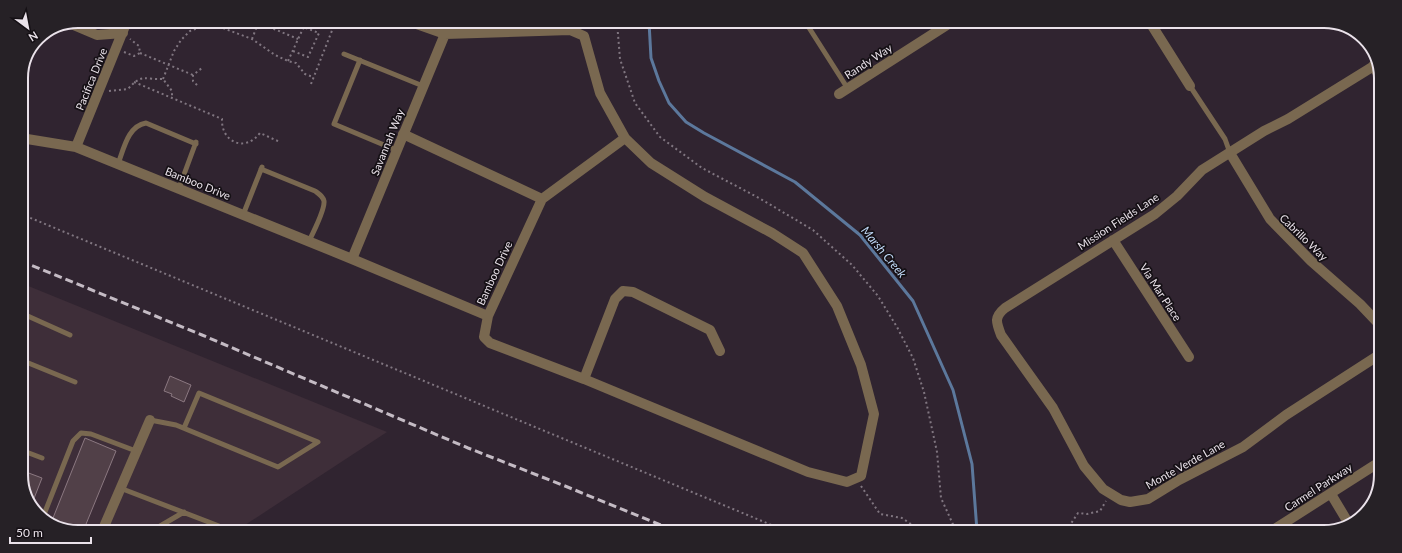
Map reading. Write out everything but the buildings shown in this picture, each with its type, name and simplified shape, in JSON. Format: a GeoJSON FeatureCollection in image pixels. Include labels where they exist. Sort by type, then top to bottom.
{"type":"FeatureCollection","features":[{"type":"Feature","properties":{"kind":"street"},"geometry":{"type":"LineString","coordinates":[[80,28],[97,35],[123,33]]}},
{"type":"Feature","properties":{"kind":"street"},"geometry":{"type":"LineString","coordinates":[[118,28],[123,33]]}},
{"type":"Feature","properties":{"kind":"street","name":"Pacifica Drive"},"geometry":{"type":"LineString","coordinates":[[76,147],[125,28]]}},
{"type":"Feature","properties":{"kind":"street"},"geometry":{"type":"LineString","coordinates":[[428,28],[444,34],[570,30],[584,36],[600,93],[625,138],[651,162],[706,197],[772,233],[803,254],[837,306],[861,365],[874,414],[861,476],[847,482],[808,472],[584,379],[490,342],[484,337],[488,316]]}},
{"type":"Feature","properties":{"kind":"street","name":"Randy Way"},"geometry":{"type":"LineString","coordinates":[[844,91],[942,28]]}},
{"type":"Feature","properties":{"kind":"street"},"geometry":{"type":"LineString","coordinates":[[1154,28],[1190,86]]}},
{"type":"Feature","properties":{"kind":"street","name":"Savannah Way"},"geometry":{"type":"LineString","coordinates":[[352,259],[444,34]]}},
{"type":"Feature","properties":{"kind":"street","name":"Mission Fields Lane"},"geometry":{"type":"LineString","coordinates":[[996,322],[998,313],[1005,308],[1155,214],[1177,196],[1202,170],[1373,67]]}},
{"type":"Feature","properties":{"kind":"street"},"geometry":{"type":"LineString","coordinates":[[403,134],[542,199]]}},
{"type":"Feature","properties":{"kind":"street","name":"Bamboo Drive"},"geometry":{"type":"LineString","coordinates":[[28,139],[76,147],[309,241],[488,316],[542,199],[625,138]]}},
{"type":"Feature","properties":{"kind":"street","name":"Cabrillo Way"},"geometry":{"type":"LineString","coordinates":[[1230,153],[1270,219],[1311,261],[1360,304],[1374,319]]}},
{"type":"Feature","properties":{"kind":"street","name":"Via Mar Place"},"geometry":{"type":"LineString","coordinates":[[1113,240],[1189,357]]}},
{"type":"Feature","properties":{"kind":"street"},"geometry":{"type":"LineString","coordinates":[[584,379],[615,300],[623,291],[633,292],[710,330],[720,351]]}},
{"type":"Feature","properties":{"kind":"street","name":"Monte Verde Lane"},"geometry":{"type":"LineString","coordinates":[[996,322],[1001,335],[1053,408],[1084,466],[1103,489],[1121,500],[1130,502],[1148,499],[1179,480],[1243,447],[1286,415],[1374,358]]}},
{"type":"Feature","properties":{"kind":"street"},"geometry":{"type":"LineString","coordinates":[[105,525],[150,420]]}},
{"type":"Feature","properties":{"kind":"street","name":"Carmel Parkway"},"geometry":{"type":"LineString","coordinates":[[1281,525],[1374,466]]}},
{"type":"Feature","properties":{"kind":"street"},"geometry":{"type":"LineString","coordinates":[[1331,494],[1346,519]]}},
{"type":"Feature","properties":{"kind":"lane"},"geometry":{"type":"LineString","coordinates":[[809,28],[844,91]]}},
{"type":"Feature","properties":{"kind":"lane"},"geometry":{"type":"LineString","coordinates":[[344,54],[423,86]]}},
{"type":"Feature","properties":{"kind":"lane"},"geometry":{"type":"LineString","coordinates":[[360,60],[334,124],[396,150]]}},
{"type":"Feature","properties":{"kind":"lane"},"geometry":{"type":"LineString","coordinates":[[1190,86],[1225,139],[1230,153]]}},
{"type":"Feature","properties":{"kind":"lane"},"geometry":{"type":"LineString","coordinates":[[118,164],[131,131],[138,124],[146,123],[196,143],[179,188]]}},
{"type":"Feature","properties":{"kind":"lane"},"geometry":{"type":"LineString","coordinates":[[243,214],[261,168],[316,191],[322,196],[324,202],[309,241]]}},
{"type":"Feature","properties":{"kind":"lane"},"geometry":{"type":"LineString","coordinates":[[28,315],[70,335]]}},
{"type":"Feature","properties":{"kind":"lane"},"geometry":{"type":"LineString","coordinates":[[28,363],[74,382]]}},
{"type":"Feature","properties":{"kind":"lane"},"geometry":{"type":"LineString","coordinates":[[150,420],[176,425],[278,467],[318,442],[199,393],[184,428]]}},
{"type":"Feature","properties":{"kind":"lane"},"geometry":{"type":"LineString","coordinates":[[45,512],[73,441],[81,433],[91,434],[136,451]]}},
{"type":"Feature","properties":{"kind":"lane"},"geometry":{"type":"LineString","coordinates":[[28,453],[42,458]]}},
{"type":"Feature","properties":{"kind":"lane"},"geometry":{"type":"LineString","coordinates":[[120,488],[216,525]]}},
{"type":"Feature","properties":{"kind":"lane"},"geometry":{"type":"LineString","coordinates":[[162,525],[184,512]]}},
{"type":"Feature","properties":{"kind":"path"},"geometry":{"type":"LineString","coordinates":[[163,79],[174,51],[181,40],[190,31],[198,28]]}},
{"type":"Feature","properties":{"kind":"path"},"geometry":{"type":"LineString","coordinates":[[223,28],[252,39],[275,55],[296,63],[305,74],[313,77]]}},
{"type":"Feature","properties":{"kind":"path"},"geometry":{"type":"LineString","coordinates":[[252,39],[257,28]]}},
{"type":"Feature","properties":{"kind":"path"},"geometry":{"type":"LineString","coordinates":[[273,28],[298,39]]}},
{"type":"Feature","properties":{"kind":"path"},"geometry":{"type":"LineString","coordinates":[[288,61],[303,28]]}},
{"type":"Feature","properties":{"kind":"path"},"geometry":{"type":"LineString","coordinates":[[293,51],[308,57],[319,33],[306,28]]}},
{"type":"Feature","properties":{"kind":"path"},"geometry":{"type":"LineString","coordinates":[[311,84],[333,28]]}},
{"type":"Feature","properties":{"kind":"path"},"geometry":{"type":"LineString","coordinates":[[123,33],[139,46],[140,53]]}},
{"type":"Feature","properties":{"kind":"path"},"geometry":{"type":"LineString","coordinates":[[116,49],[134,56],[140,53],[193,75]]}},
{"type":"Feature","properties":{"kind":"path"},"geometry":{"type":"LineString","coordinates":[[193,75],[202,68]]}},
{"type":"Feature","properties":{"kind":"path"},"geometry":{"type":"LineString","coordinates":[[193,75],[193,81],[196,85]]}},
{"type":"Feature","properties":{"kind":"path"},"geometry":{"type":"LineString","coordinates":[[100,88],[110,91],[128,89],[134,82],[142,78],[163,79]]}},
{"type":"Feature","properties":{"kind":"path"},"geometry":{"type":"LineString","coordinates":[[163,79],[172,91],[172,97]]}},
{"type":"Feature","properties":{"kind":"path"},"geometry":{"type":"LineString","coordinates":[[134,82],[222,119],[222,126],[226,135],[234,142],[244,144],[256,139],[260,133],[280,142]]}},
{"type":"Feature","properties":{"kind":"path"},"geometry":{"type":"LineString","coordinates":[[28,217],[772,525]]}},
{"type":"Feature","properties":{"kind":"path"},"geometry":{"type":"LineString","coordinates":[[856,478],[880,514],[902,518],[912,525]]}},
{"type":"Feature","properties":{"kind":"path"},"geometry":{"type":"LineString","coordinates":[[1070,525],[1078,513],[1087,514],[1100,511],[1111,494]]}},
{"type":"Feature","properties":{"kind":"shaded area"},"geometry":{"type":"Polygon","coordinates":[[[28,286],[387,432],[245,525],[71,525],[56,520],[50,517],[38,506],[32,494],[28,479],[28,286]]]}},
{"type":"Feature","properties":{"kind":"waterway","name":"Marsh Creek"},"geometry":{"type":"LineString","coordinates":[[649,28],[651,58],[659,81],[669,103],[686,122],[795,182],[860,235],[913,301],[953,390],[972,464],[977,525]]}},
{"type":"Feature","properties":{"kind":"railway"},"geometry":{"type":"LineString","coordinates":[[28,264],[202,335],[468,448],[661,525]]}}]}
